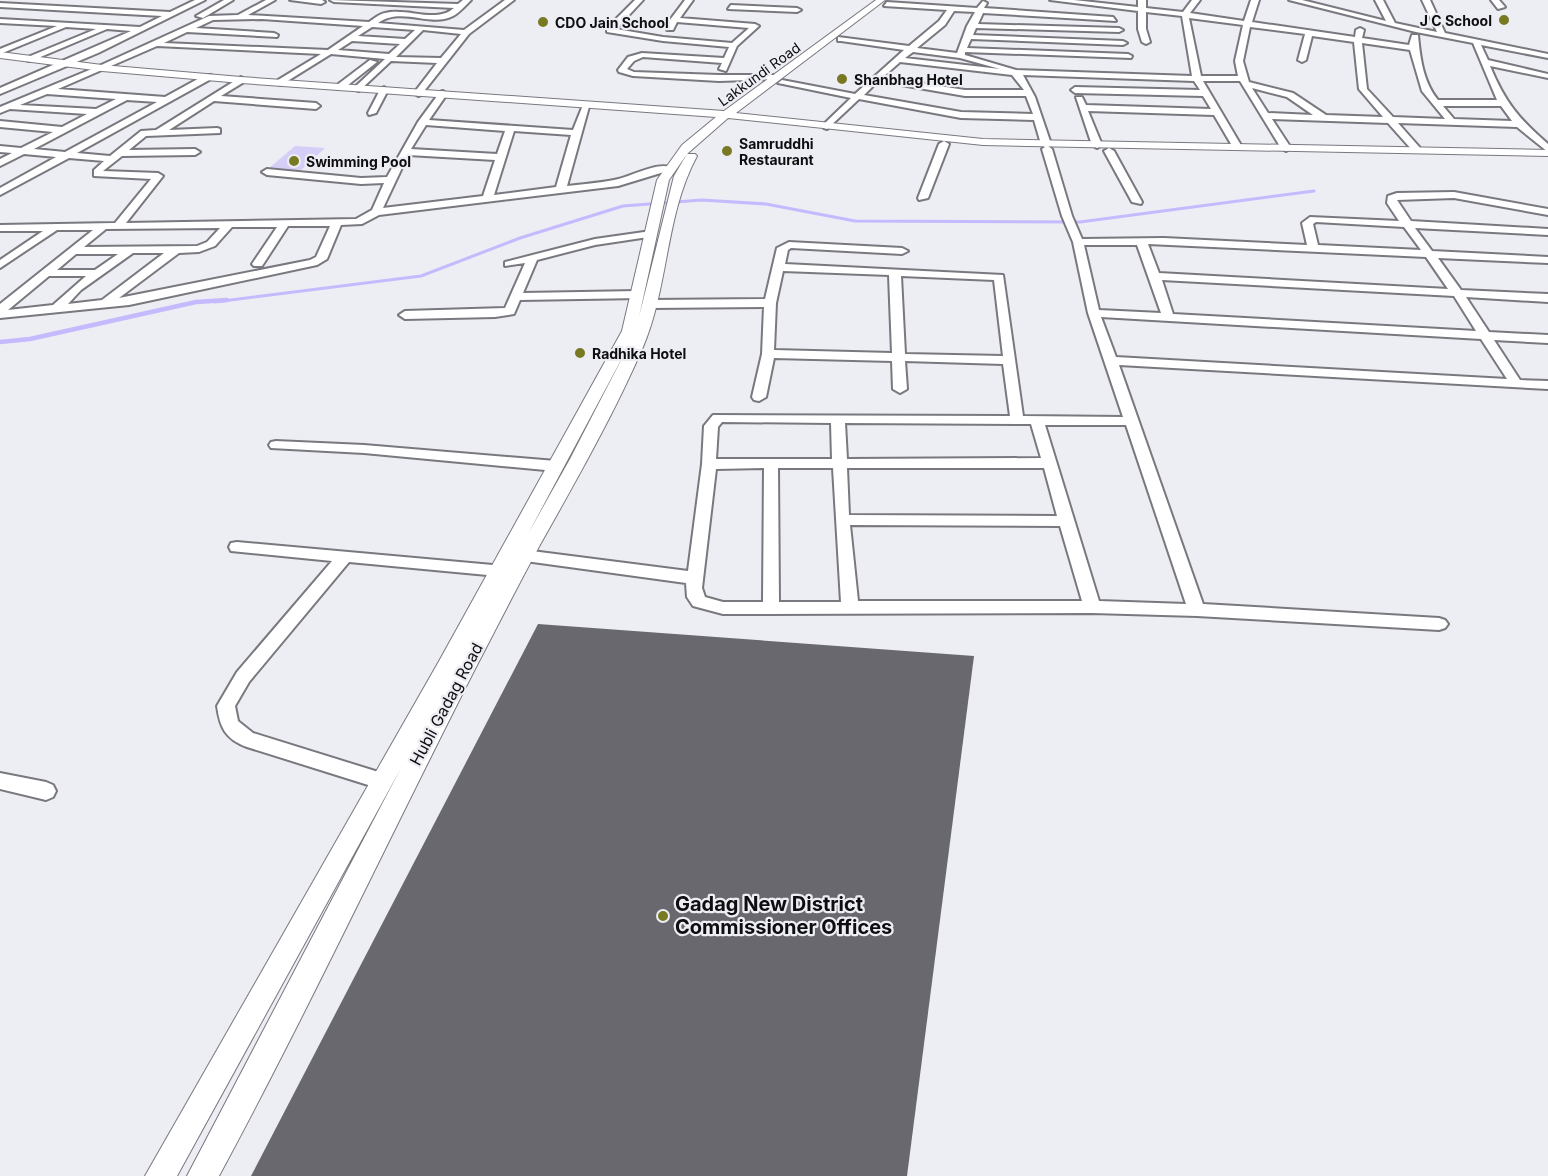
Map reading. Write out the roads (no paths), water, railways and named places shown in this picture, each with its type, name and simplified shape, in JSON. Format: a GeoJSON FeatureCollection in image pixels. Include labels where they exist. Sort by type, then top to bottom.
{"type":"FeatureCollection","features":[{"type":"Feature","properties":{"kind":"main road"},"geometry":{"type":"LineString","coordinates":[[657,226],[666,174],[688,145],[731,115],[750,107],[780,80],[841,39],[886,1]]}},
{"type":"Feature","properties":{"kind":"main road","name":"Lakkundi Road"},"geometry":{"type":"LineString","coordinates":[[731,115],[886,1]]}},
{"type":"Feature","properties":{"kind":"main road"},"geometry":{"type":"LineString","coordinates":[[0,53],[64,64],[242,80],[731,115],[759,121],[944,144],[1548,151]]}},
{"type":"Feature","properties":{"kind":"main road"},"geometry":{"type":"LineString","coordinates":[[750,107],[759,121]]}},
{"type":"Feature","properties":{"kind":"main road"},"geometry":{"type":"LineString","coordinates":[[699,114],[731,115]]}},
{"type":"Feature","properties":{"kind":"main road"},"geometry":{"type":"LineString","coordinates":[[699,114],[712,130]]}},
{"type":"Feature","properties":{"kind":"main road"},"geometry":{"type":"LineString","coordinates":[[657,226],[686,162],[712,130],[759,121],[958,140],[1109,151],[1548,159]]}},
{"type":"Feature","properties":{"kind":"main road","name":"Hubli Gadag Road"},"geometry":{"type":"LineString","coordinates":[[202,1176],[246,1095],[403,787],[579,459],[636,346],[657,226]]}},
{"type":"Feature","properties":{"kind":"main road","name":"Hubli Gadag Road"},"geometry":{"type":"LineString","coordinates":[[160,1176],[556,466],[629,332],[644,297]]}},
{"type":"Feature","properties":{"kind":"street"},"geometry":{"type":"LineString","coordinates":[[69,8],[87,0]]}},
{"type":"Feature","properties":{"kind":"street"},"geometry":{"type":"LineString","coordinates":[[1,91],[142,29],[201,0]]}},
{"type":"Feature","properties":{"kind":"street"},"geometry":{"type":"LineString","coordinates":[[200,16],[229,0]]}},
{"type":"Feature","properties":{"kind":"street"},"geometry":{"type":"LineString","coordinates":[[240,16],[272,0]]}},
{"type":"Feature","properties":{"kind":"street"},"geometry":{"type":"LineString","coordinates":[[294,0],[323,1]]}},
{"type":"Feature","properties":{"kind":"street"},"geometry":{"type":"LineString","coordinates":[[334,0],[397,1],[412,4],[432,2],[460,6]]}},
{"type":"Feature","properties":{"kind":"street"},"geometry":{"type":"LineString","coordinates":[[373,15],[396,13],[437,17],[452,15],[467,0]]}},
{"type":"Feature","properties":{"kind":"street"},"geometry":{"type":"LineString","coordinates":[[418,93],[466,32],[510,0]]}},
{"type":"Feature","properties":{"kind":"street"},"geometry":{"type":"LineString","coordinates":[[639,0],[609,30],[663,39],[734,45]]}},
{"type":"Feature","properties":{"kind":"street"},"geometry":{"type":"LineString","coordinates":[[663,39],[689,0]]}},
{"type":"Feature","properties":{"kind":"street"},"geometry":{"type":"LineString","coordinates":[[961,53],[978,10],[985,0]]}},
{"type":"Feature","properties":{"kind":"street"},"geometry":{"type":"LineString","coordinates":[[1054,0],[1143,9],[1413,48]]}},
{"type":"Feature","properties":{"kind":"street"},"geometry":{"type":"LineString","coordinates":[[1142,0],[1142,29],[1146,42]]}},
{"type":"Feature","properties":{"kind":"street"},"geometry":{"type":"LineString","coordinates":[[1196,0],[1185,15],[1197,78],[1237,147]]}},
{"type":"Feature","properties":{"kind":"street"},"geometry":{"type":"LineString","coordinates":[[1255,0],[1247,23],[1238,67],[1244,81],[1286,148]]}},
{"type":"Feature","properties":{"kind":"street"},"geometry":{"type":"LineString","coordinates":[[1379,0],[1392,24]]}},
{"type":"Feature","properties":{"kind":"street"},"geometry":{"type":"LineString","coordinates":[[1426,0],[1442,35]]}},
{"type":"Feature","properties":{"kind":"street"},"geometry":{"type":"LineString","coordinates":[[1495,0],[1501,7]]}},
{"type":"Feature","properties":{"kind":"street"},"geometry":{"type":"LineString","coordinates":[[306,10],[323,1]]}},
{"type":"Feature","properties":{"kind":"street"},"geometry":{"type":"LineString","coordinates":[[341,10],[359,1]]}},
{"type":"Feature","properties":{"kind":"street"},"geometry":{"type":"LineString","coordinates":[[886,1],[952,9],[1113,19]]}},
{"type":"Feature","properties":{"kind":"street"},"geometry":{"type":"LineString","coordinates":[[1298,11],[1296,1],[1416,30],[1548,56]]}},
{"type":"Feature","properties":{"kind":"street"},"geometry":{"type":"LineString","coordinates":[[1090,2],[1113,19],[1134,66]]}},
{"type":"Feature","properties":{"kind":"street"},"geometry":{"type":"LineString","coordinates":[[724,23],[733,3],[797,10]]}},
{"type":"Feature","properties":{"kind":"street"},"geometry":{"type":"LineString","coordinates":[[0,4],[212,18],[240,16],[466,32]]}},
{"type":"Feature","properties":{"kind":"street"},"geometry":{"type":"LineString","coordinates":[[396,13],[412,4]]}},
{"type":"Feature","properties":{"kind":"street"},"geometry":{"type":"LineString","coordinates":[[7,30],[50,8]]}},
{"type":"Feature","properties":{"kind":"street"},"geometry":{"type":"LineString","coordinates":[[827,126],[876,78],[901,60],[942,23],[952,9]]}},
{"type":"Feature","properties":{"kind":"street"},"geometry":{"type":"LineString","coordinates":[[281,82],[384,15]]}},
{"type":"Feature","properties":{"kind":"street"},"geometry":{"type":"LineString","coordinates":[[340,87],[387,58],[437,17]]}},
{"type":"Feature","properties":{"kind":"street"},"geometry":{"type":"LineString","coordinates":[[4,108],[102,68],[212,18]]}},
{"type":"Feature","properties":{"kind":"street"},"geometry":{"type":"LineString","coordinates":[[1364,18],[1358,40],[1363,89],[1416,149]]}},
{"type":"Feature","properties":{"kind":"street"},"geometry":{"type":"LineString","coordinates":[[674,20],[755,26],[734,45],[719,78]]}},
{"type":"Feature","properties":{"kind":"street"},"geometry":{"type":"LineString","coordinates":[[0,21],[142,29]]}},
{"type":"Feature","properties":{"kind":"street"},"geometry":{"type":"LineString","coordinates":[[1297,31],[1298,21]]}},
{"type":"Feature","properties":{"kind":"street"},"geometry":{"type":"LineString","coordinates":[[0,53],[68,25]]}},
{"type":"Feature","properties":{"kind":"street"},"geometry":{"type":"LineString","coordinates":[[971,26],[1119,30]]}},
{"type":"Feature","properties":{"kind":"street"},"geometry":{"type":"LineString","coordinates":[[31,59],[108,27]]}},
{"type":"Feature","properties":{"kind":"street"},"geometry":{"type":"LineString","coordinates":[[187,30],[274,35]]}},
{"type":"Feature","properties":{"kind":"street"},"geometry":{"type":"LineString","coordinates":[[1416,30],[1413,48],[1426,90],[1451,121]]}},
{"type":"Feature","properties":{"kind":"street"},"geometry":{"type":"LineString","coordinates":[[1302,60],[1309,33]]}},
{"type":"Feature","properties":{"kind":"street"},"geometry":{"type":"LineString","coordinates":[[967,37],[1123,43]]}},
{"type":"Feature","properties":{"kind":"street"},"geometry":{"type":"LineString","coordinates":[[348,38],[408,42]]}},
{"type":"Feature","properties":{"kind":"street"},"geometry":{"type":"LineString","coordinates":[[841,39],[912,50],[1134,66],[1197,78],[1244,81],[1290,95],[1324,118]]}},
{"type":"Feature","properties":{"kind":"street"},"geometry":{"type":"LineString","coordinates":[[1476,42],[1503,103],[1519,124],[1548,151]]}},
{"type":"Feature","properties":{"kind":"street"},"geometry":{"type":"LineString","coordinates":[[153,45],[330,52],[444,61]]}},
{"type":"Feature","properties":{"kind":"street"},"geometry":{"type":"LineString","coordinates":[[961,53],[1015,73],[1020,76],[1029,93],[1076,238],[1094,313],[1197,610]]}},
{"type":"Feature","properties":{"kind":"street"},"geometry":{"type":"LineString","coordinates":[[727,61],[642,55],[631,59],[622,70],[633,74],[780,80],[856,97],[961,115],[1036,117]]}},
{"type":"Feature","properties":{"kind":"street"},"geometry":{"type":"LineString","coordinates":[[359,88],[387,58]]}},
{"type":"Feature","properties":{"kind":"street"},"geometry":{"type":"LineString","coordinates":[[901,60],[958,69],[1015,73],[1070,74],[1134,66]]}},
{"type":"Feature","properties":{"kind":"street"},"geometry":{"type":"LineString","coordinates":[[1485,63],[1548,76]]}},
{"type":"Feature","properties":{"kind":"street"},"geometry":{"type":"LineString","coordinates":[[1070,74],[1097,145]]}},
{"type":"Feature","properties":{"kind":"street"},"geometry":{"type":"LineString","coordinates":[[0,192],[208,77]]}},
{"type":"Feature","properties":{"kind":"street"},"geometry":{"type":"LineString","coordinates":[[876,78],[965,93],[1029,93]]}},
{"type":"Feature","properties":{"kind":"street"},"geometry":{"type":"LineString","coordinates":[[159,132],[242,80]]}},
{"type":"Feature","properties":{"kind":"street"},"geometry":{"type":"LineString","coordinates":[[372,113],[384,90]]}},
{"type":"Feature","properties":{"kind":"street"},"geometry":{"type":"LineString","coordinates":[[1075,90],[1204,93]]}},
{"type":"Feature","properties":{"kind":"street"},"geometry":{"type":"LineString","coordinates":[[43,91],[166,100]]}},
{"type":"Feature","properties":{"kind":"street"},"geometry":{"type":"LineString","coordinates":[[376,212],[405,152],[443,94]]}},
{"type":"Feature","properties":{"kind":"street"},"geometry":{"type":"LineString","coordinates":[[0,163],[126,97]]}},
{"type":"Feature","properties":{"kind":"street"},"geometry":{"type":"LineString","coordinates":[[213,98],[316,106]]}},
{"type":"Feature","properties":{"kind":"street"},"geometry":{"type":"LineString","coordinates":[[1435,103],[1503,103]]}},
{"type":"Feature","properties":{"kind":"street"},"geometry":{"type":"LineString","coordinates":[[561,188],[576,133],[587,105]]}},
{"type":"Feature","properties":{"kind":"street"},"geometry":{"type":"LineString","coordinates":[[4,108],[98,112]]}},
{"type":"Feature","properties":{"kind":"street"},"geometry":{"type":"LineString","coordinates":[[1083,108],[1216,112]]}},
{"type":"Feature","properties":{"kind":"street"},"geometry":{"type":"LineString","coordinates":[[1267,116],[1519,124]]}},
{"type":"Feature","properties":{"kind":"street"},"geometry":{"type":"LineString","coordinates":[[423,122],[576,133]]}},
{"type":"Feature","properties":{"kind":"street"},"geometry":{"type":"LineString","coordinates":[[0,124],[64,130]]}},
{"type":"Feature","properties":{"kind":"street"},"geometry":{"type":"LineString","coordinates":[[488,197],[510,129]]}},
{"type":"Feature","properties":{"kind":"street"},"geometry":{"type":"LineString","coordinates":[[118,226],[159,177],[96,173],[141,134],[217,131]]}},
{"type":"Feature","properties":{"kind":"street"},"geometry":{"type":"LineString","coordinates":[[923,198],[944,144]]}},
{"type":"Feature","properties":{"kind":"street"},"geometry":{"type":"LineString","coordinates":[[0,148],[68,155],[116,156],[195,152]]}},
{"type":"Feature","properties":{"kind":"street"},"geometry":{"type":"LineString","coordinates":[[1109,151],[1137,202]]}},
{"type":"Feature","properties":{"kind":"street"},"geometry":{"type":"LineString","coordinates":[[405,152],[501,157]]}},
{"type":"Feature","properties":{"kind":"street"},"geometry":{"type":"LineString","coordinates":[[0,228],[337,224],[358,222],[376,212],[561,188],[618,183],[652,171],[666,174]]}},
{"type":"Feature","properties":{"kind":"street"},"geometry":{"type":"LineString","coordinates":[[267,172],[362,181],[390,180]]}},
{"type":"Feature","properties":{"kind":"street"},"geometry":{"type":"LineString","coordinates":[[1516,383],[1458,294],[1392,203],[1392,198],[1454,195],[1548,212]]}},
{"type":"Feature","properties":{"kind":"street"},"geometry":{"type":"LineString","coordinates":[[1313,249],[1307,223],[1309,220],[1406,223],[1548,232]]}},
{"type":"Feature","properties":{"kind":"street"},"geometry":{"type":"LineString","coordinates":[[72,251],[175,250],[206,247],[229,224]]}},
{"type":"Feature","properties":{"kind":"street"},"geometry":{"type":"LineString","coordinates":[[258,264],[284,224]]}},
{"type":"Feature","properties":{"kind":"street"},"geometry":{"type":"LineString","coordinates":[[0,312],[103,305],[204,287],[313,263],[321,259],[337,224]]}},
{"type":"Feature","properties":{"kind":"street"},"geometry":{"type":"LineString","coordinates":[[0,265],[56,226]]}},
{"type":"Feature","properties":{"kind":"street"},"geometry":{"type":"LineString","coordinates":[[0,312],[44,273],[104,226]]}},
{"type":"Feature","properties":{"kind":"street"},"geometry":{"type":"LineString","coordinates":[[509,264],[657,226]]}},
{"type":"Feature","properties":{"kind":"street"},"geometry":{"type":"LineString","coordinates":[[1076,238],[1548,260]]}},
{"type":"Feature","properties":{"kind":"street"},"geometry":{"type":"LineString","coordinates":[[1142,242],[1168,317]]}},
{"type":"Feature","properties":{"kind":"street"},"geometry":{"type":"LineString","coordinates":[[759,397],[768,354],[770,309],[783,248],[789,245],[902,251]]}},
{"type":"Feature","properties":{"kind":"street"},"geometry":{"type":"LineString","coordinates":[[103,305],[175,250]]}},
{"type":"Feature","properties":{"kind":"street"},"geometry":{"type":"LineString","coordinates":[[55,310],[77,288],[129,251]]}},
{"type":"Feature","properties":{"kind":"street"},"geometry":{"type":"LineString","coordinates":[[405,315],[503,312],[513,308],[533,257]]}},
{"type":"Feature","properties":{"kind":"street"},"geometry":{"type":"LineString","coordinates":[[778,267],[999,277],[1017,420]]}},
{"type":"Feature","properties":{"kind":"street"},"geometry":{"type":"LineString","coordinates":[[44,273],[97,273]]}},
{"type":"Feature","properties":{"kind":"street"},"geometry":{"type":"LineString","coordinates":[[895,273],[900,389]]}},
{"type":"Feature","properties":{"kind":"street"},"geometry":{"type":"LineString","coordinates":[[1155,276],[1548,298]]}},
{"type":"Feature","properties":{"kind":"street"},"geometry":{"type":"LineString","coordinates":[[517,297],[644,297],[770,309]]}},
{"type":"Feature","properties":{"kind":"street"},"geometry":{"type":"LineString","coordinates":[[1094,313],[1548,339]]}},
{"type":"Feature","properties":{"kind":"street"},"geometry":{"type":"LineString","coordinates":[[768,354],[1009,360]]}},
{"type":"Feature","properties":{"kind":"street"},"geometry":{"type":"LineString","coordinates":[[1111,361],[1548,385]]}},
{"type":"Feature","properties":{"kind":"street"},"geometry":{"type":"LineString","coordinates":[[1132,421],[718,418],[711,426],[695,597],[699,602],[708,606],[771,609],[1092,607],[1197,610],[1439,624]]}},
{"type":"Feature","properties":{"kind":"street"},"geometry":{"type":"LineString","coordinates":[[838,419],[842,520],[850,608]]}},
{"type":"Feature","properties":{"kind":"street"},"geometry":{"type":"LineString","coordinates":[[1037,420],[1092,607]]}},
{"type":"Feature","properties":{"kind":"street"},"geometry":{"type":"LineString","coordinates":[[276,445],[364,449],[556,466]]}},
{"type":"Feature","properties":{"kind":"street"},"geometry":{"type":"LineString","coordinates":[[709,464],[771,462],[1050,463]]}},
{"type":"Feature","properties":{"kind":"street"},"geometry":{"type":"LineString","coordinates":[[771,462],[771,609]]}},
{"type":"Feature","properties":{"kind":"street"},"geometry":{"type":"LineString","coordinates":[[842,520],[1066,521]]}},
{"type":"Feature","properties":{"kind":"street"},"geometry":{"type":"LineString","coordinates":[[237,547],[498,570]]}},
{"type":"Feature","properties":{"kind":"street"},"geometry":{"type":"LineString","coordinates":[[345,556],[243,677],[226,706],[229,725],[247,739],[381,781]]}},
{"type":"Feature","properties":{"kind":"street"},"geometry":{"type":"LineString","coordinates":[[525,556],[695,578]]}},
{"type":"Feature","properties":{"kind":"street"},"geometry":{"type":"LineString","coordinates":[[0,781],[46,791]]}},
{"type":"Feature","properties":{"kind":"waterway"},"geometry":{"type":"LineString","coordinates":[[215,302],[421,276],[520,238],[623,206],[702,200],[766,204],[855,221],[1080,222],[1314,191]]}},
{"type":"Feature","properties":{"kind":"waterway"},"geometry":{"type":"LineString","coordinates":[[0,342],[30,339],[196,302],[227,300]]}},
{"type":"Feature","properties":{"kind":"place","name":"J C School"},"geometry":{"type":"Point","coordinates":[1504,20]}},
{"type":"Feature","properties":{"kind":"place","name":"CDO Jain School"},"geometry":{"type":"Point","coordinates":[543,22]}},
{"type":"Feature","properties":{"kind":"place","name":"Shanbhag Hotel"},"geometry":{"type":"Point","coordinates":[842,79]}},
{"type":"Feature","properties":{"kind":"place","name":"Samruddhi Restaurant"},"geometry":{"type":"Point","coordinates":[727,151]}},
{"type":"Feature","properties":{"kind":"place","name":"Swimming Pool"},"geometry":{"type":"Point","coordinates":[294,161]}},
{"type":"Feature","properties":{"kind":"place","name":"Radhika Hotel"},"geometry":{"type":"Point","coordinates":[580,353]}},
{"type":"Feature","properties":{"kind":"place","name":"Gadag New District Commissioner Offices"},"geometry":{"type":"Point","coordinates":[663,916]}}]}
